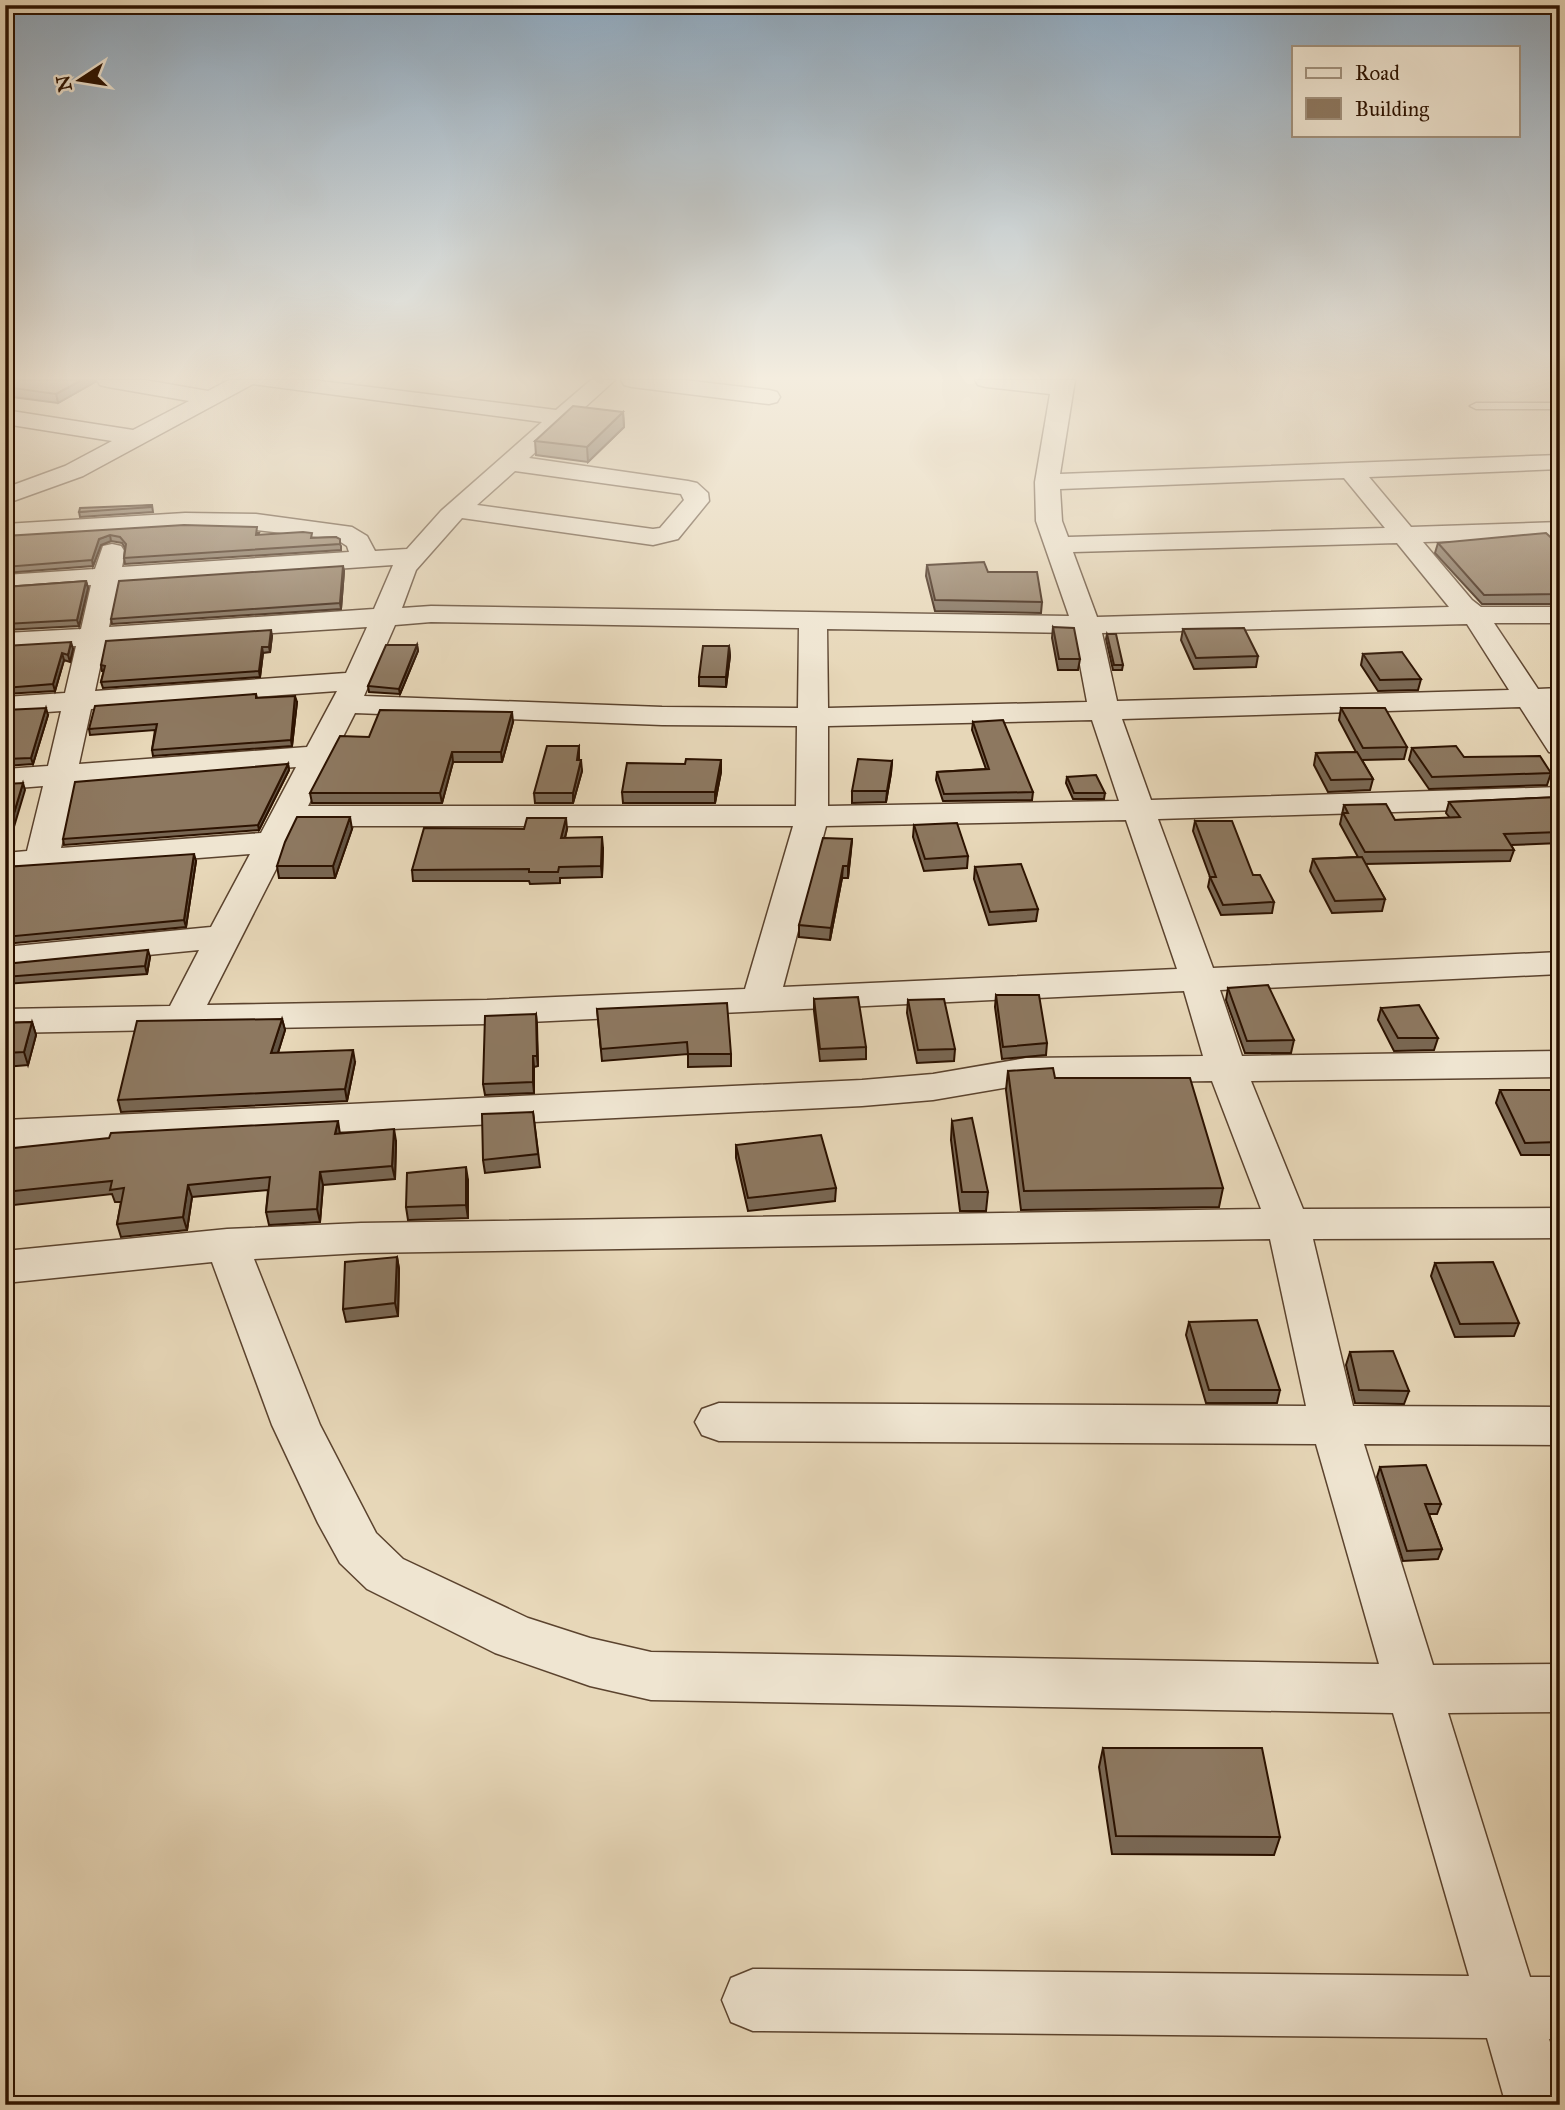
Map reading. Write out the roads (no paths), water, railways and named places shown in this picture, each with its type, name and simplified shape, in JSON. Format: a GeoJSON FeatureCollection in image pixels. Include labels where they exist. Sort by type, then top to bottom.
{"type":"FeatureCollection","features":[{"type":"Feature","properties":{"kind":"street"},"geometry":{"type":"LineString","coordinates":[[5,497],[54,478]]}},
{"type":"Feature","properties":{"kind":"street"},"geometry":{"type":"LineString","coordinates":[[182,1018],[351,692],[404,568],[457,510],[493,478]]}},
{"type":"Feature","properties":{"kind":"street"},"geometry":{"type":"LineString","coordinates":[[457,510],[653,537],[669,534],[697,501],[695,493],[688,488],[620,478]]}},
{"type":"Feature","properties":{"kind":"street"},"geometry":{"type":"LineString","coordinates":[[1048,478],[1049,521],[1086,625],[1104,711],[1198,978],[1226,1067],[1288,1224],[1334,1424],[1413,1689],[1534,2007],[1538,2105]]}},
{"type":"Feature","properties":{"kind":"street"},"geometry":{"type":"LineString","coordinates":[[1047,482],[1137,478]]}},
{"type":"Feature","properties":{"kind":"street"},"geometry":{"type":"LineString","coordinates":[[1358,478],[1462,606],[1475,615],[1560,745]]}},
{"type":"Feature","properties":{"kind":"street"},"geometry":{"type":"LineString","coordinates":[[5,533],[226,520],[319,528],[353,537],[365,559]]}},
{"type":"Feature","properties":{"kind":"street"},"geometry":{"type":"LineString","coordinates":[[42,860],[118,526]]}},
{"type":"Feature","properties":{"kind":"street"},"geometry":{"type":"LineString","coordinates":[[1057,545],[1560,530]]}},
{"type":"Feature","properties":{"kind":"street"},"geometry":{"type":"LineString","coordinates":[[5,583],[414,556]]}},
{"type":"Feature","properties":{"kind":"street"},"geometry":{"type":"LineString","coordinates":[[5,642],[385,615],[1086,625],[1560,615]]}},
{"type":"Feature","properties":{"kind":"street"},"geometry":{"type":"LineString","coordinates":[[761,999],[812,816],[813,620]]}},
{"type":"Feature","properties":{"kind":"street"},"geometry":{"type":"LineString","coordinates":[[5,706],[78,699],[351,692],[662,716],[811,717],[1560,697]]}},
{"type":"Feature","properties":{"kind":"street"},"geometry":{"type":"LineString","coordinates":[[5,779],[317,756]]}},
{"type":"Feature","properties":{"kind":"street"},"geometry":{"type":"LineString","coordinates":[[5,863],[280,829],[1139,810],[1560,797]]}},
{"type":"Feature","properties":{"kind":"street"},"geometry":{"type":"LineString","coordinates":[[5,958],[223,937]]}},
{"type":"Feature","properties":{"kind":"street"},"geometry":{"type":"LineString","coordinates":[[5,1021],[487,1012],[1560,963]]}},
{"type":"Feature","properties":{"kind":"street"},"geometry":{"type":"LineString","coordinates":[[5,1134],[862,1093],[933,1087],[1026,1071],[1560,1064]]}},
{"type":"Feature","properties":{"kind":"street"},"geometry":{"type":"LineString","coordinates":[[5,1267],[227,1245],[361,1238],[1288,1224],[1560,1223]]}},
{"type":"Feature","properties":{"kind":"street"},"geometry":{"type":"LineString","coordinates":[[227,1245],[296,1425],[343,1523],[358,1548],[385,1574],[513,1637],[590,1662],[651,1676],[1413,1689],[1560,1688]]}},
{"type":"Feature","properties":{"kind":"street"},"geometry":{"type":"LineString","coordinates":[[719,1422],[1560,1426]]}},
{"type":"Feature","properties":{"kind":"street"},"geometry":{"type":"LineString","coordinates":[[753,2000],[1534,2007]]}}]}
